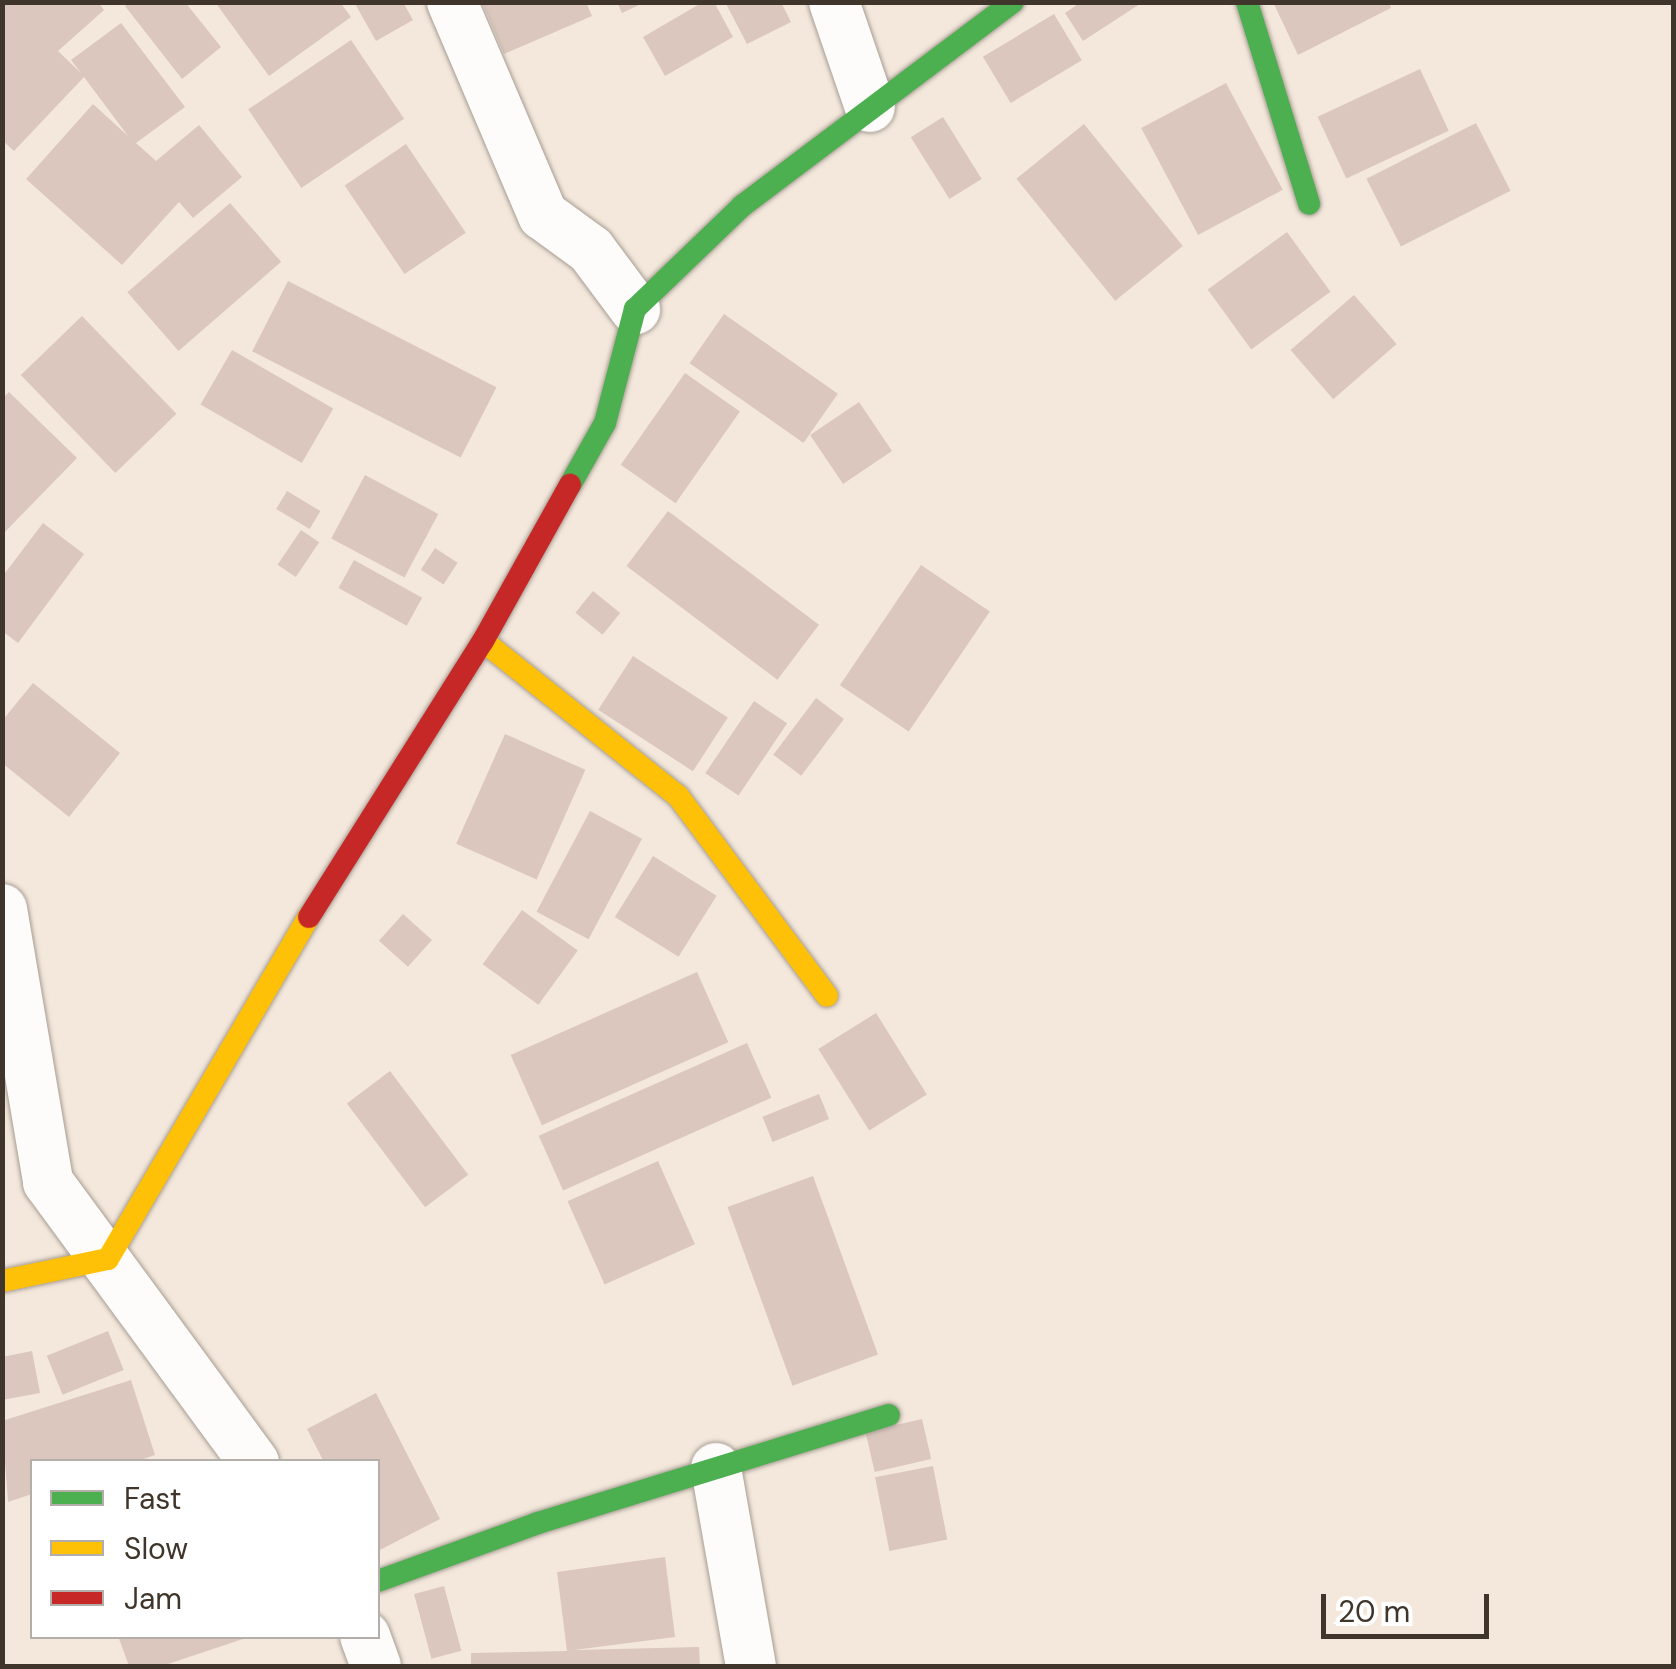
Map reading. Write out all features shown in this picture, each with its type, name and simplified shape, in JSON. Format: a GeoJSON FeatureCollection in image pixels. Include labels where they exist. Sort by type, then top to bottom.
{"type":"FeatureCollection","features":[{"type":"Feature","properties":{"kind":"street"},"geometry":{"type":"LineString","coordinates":[[452,2],[543,215],[591,250],[635,309]]}},
{"type":"Feature","properties":{"kind":"street"},"geometry":{"type":"LineString","coordinates":[[834,2],[870,107]]}},
{"type":"Feature","properties":{"kind":"street"},"geometry":{"type":"LineString","coordinates":[[2,1282],[108,1258],[268,982],[483,640],[604,423],[635,309],[742,206],[1014,2]]}},
{"type":"Feature","properties":{"kind":"street"},"geometry":{"type":"LineString","coordinates":[[1248,2],[1308,204]]}},
{"type":"Feature","properties":{"kind":"street"},"geometry":{"type":"LineString","coordinates":[[483,640],[678,796],[826,996]]}},
{"type":"Feature","properties":{"kind":"street"},"geometry":{"type":"LineString","coordinates":[[2,908],[48,1182],[108,1258],[252,1459]]}},
{"type":"Feature","properties":{"kind":"street"},"geometry":{"type":"LineString","coordinates":[[380,1581],[889,1414]]}},
{"type":"Feature","properties":{"kind":"street"},"geometry":{"type":"LineString","coordinates":[[716,1468],[751,1666]]}},
{"type":"Feature","properties":{"kind":"street"},"geometry":{"type":"LineString","coordinates":[[365,1639],[376,1666]]}},
{"type":"Feature","properties":{"kind":"building"},"geometry":{"type":"Polygon","coordinates":[[[2,2],[98,2],[104,10],[58,51],[81,73],[71,60],[121,23],[185,107],[136,143],[156,161],[199,125],[242,177],[193,218],[179,202],[122,265],[26,179],[93,104],[128,136],[84,77],[14,151],[2,140],[2,2]]]}},
{"type":"Feature","properties":{"kind":"building"},"geometry":{"type":"Polygon","coordinates":[[[130,2],[185,2],[221,47],[182,79],[125,6],[130,2]]]}},
{"type":"Feature","properties":{"kind":"building"},"geometry":{"type":"Polygon","coordinates":[[[215,2],[340,2],[351,17],[269,76],[215,2]]]}},
{"type":"Feature","properties":{"kind":"building"},"geometry":{"type":"Polygon","coordinates":[[[354,2],[403,2],[413,20],[376,41],[354,2]]]}},
{"type":"Feature","properties":{"kind":"building"},"geometry":{"type":"Polygon","coordinates":[[[482,2],[586,2],[592,16],[504,54],[482,2]]]}},
{"type":"Feature","properties":{"kind":"building"},"geometry":{"type":"Polygon","coordinates":[[[617,2],[645,2],[622,13],[617,2]]]}},
{"type":"Feature","properties":{"kind":"building"},"geometry":{"type":"Polygon","coordinates":[[[703,2],[714,2],[733,37],[665,76],[643,37],[703,2]]]}},
{"type":"Feature","properties":{"kind":"building"},"geometry":{"type":"Polygon","coordinates":[[[725,2],[781,2],[791,22],[747,44],[725,2]]]}},
{"type":"Feature","properties":{"kind":"building"},"geometry":{"type":"Polygon","coordinates":[[[1081,2],[1143,2],[1083,41],[1065,13],[1081,2]]]}},
{"type":"Feature","properties":{"kind":"building"},"geometry":{"type":"Polygon","coordinates":[[[1273,2],[1389,2],[1391,8],[1298,55],[1273,2]]]}},
{"type":"Feature","properties":{"kind":"building"},"geometry":{"type":"Polygon","coordinates":[[[1054,14],[1082,60],[1011,103],[983,57],[1054,14]]]}},
{"type":"Feature","properties":{"kind":"building"},"geometry":{"type":"Polygon","coordinates":[[[351,40],[404,119],[301,188],[248,109],[351,40]]]}},
{"type":"Feature","properties":{"kind":"building"},"geometry":{"type":"Polygon","coordinates":[[[1420,69],[1449,131],[1346,178],[1318,117],[1420,69]]]}},
{"type":"Feature","properties":{"kind":"building"},"geometry":{"type":"Polygon","coordinates":[[[1226,83],[1283,190],[1198,235],[1141,128],[1226,83]]]}},
{"type":"Feature","properties":{"kind":"building"},"geometry":{"type":"Polygon","coordinates":[[[943,117],[982,179],[949,199],[911,137],[943,117]]]}},
{"type":"Feature","properties":{"kind":"building"},"geometry":{"type":"Polygon","coordinates":[[[1476,123],[1511,191],[1401,247],[1366,179],[1476,123]]]}},
{"type":"Feature","properties":{"kind":"building"},"geometry":{"type":"Polygon","coordinates":[[[1084,124],[1183,246],[1115,301],[1016,179],[1084,124]]]}},
{"type":"Feature","properties":{"kind":"building"},"geometry":{"type":"Polygon","coordinates":[[[406,144],[466,233],[404,274],[345,185],[406,144]]]}},
{"type":"Feature","properties":{"kind":"building"},"geometry":{"type":"Polygon","coordinates":[[[230,203],[281,262],[179,351],[127,292],[230,203]]]}},
{"type":"Feature","properties":{"kind":"building"},"geometry":{"type":"Polygon","coordinates":[[[1287,232],[1330,292],[1251,349],[1208,290],[1287,232]]]}},
{"type":"Feature","properties":{"kind":"building"},"geometry":{"type":"Polygon","coordinates":[[[288,281],[496,387],[461,458],[252,351],[288,281]]]}},
{"type":"Feature","properties":{"kind":"building"},"geometry":{"type":"Polygon","coordinates":[[[1354,295],[1397,344],[1333,399],[1291,350],[1354,295]]]}},
{"type":"Feature","properties":{"kind":"building"},"geometry":{"type":"Polygon","coordinates":[[[724,314],[838,394],[803,443],[690,363],[724,314]]]}},
{"type":"Feature","properties":{"kind":"building"},"geometry":{"type":"Polygon","coordinates":[[[82,316],[176,414],[115,473],[21,375],[82,316]]]}},
{"type":"Feature","properties":{"kind":"building"},"geometry":{"type":"Polygon","coordinates":[[[232,350],[333,408],[302,463],[200,405],[232,350]]]}},
{"type":"Feature","properties":{"kind":"building"},"geometry":{"type":"Polygon","coordinates":[[[685,373],[740,411],[676,503],[621,465],[685,373]]]}},
{"type":"Feature","properties":{"kind":"building"},"geometry":{"type":"Polygon","coordinates":[[[9,392],[77,458],[2,535],[2,399],[9,392]]]}},
{"type":"Feature","properties":{"kind":"building"},"geometry":{"type":"Polygon","coordinates":[[[859,402],[892,451],[843,484],[810,435],[859,402]]]}},
{"type":"Feature","properties":{"kind":"building"},"geometry":{"type":"Polygon","coordinates":[[[365,475],[438,514],[404,578],[331,539],[365,475]]]}},
{"type":"Feature","properties":{"kind":"building"},"geometry":{"type":"Polygon","coordinates":[[[287,491],[320,511],[310,529],[276,509],[287,491]]]}},
{"type":"Feature","properties":{"kind":"building"},"geometry":{"type":"Polygon","coordinates":[[[668,511],[819,625],[777,680],[626,566],[668,511]]]}},
{"type":"Feature","properties":{"kind":"building"},"geometry":{"type":"Polygon","coordinates":[[[43,523],[84,554],[18,643],[2,631],[2,577],[43,523]]]}},
{"type":"Feature","properties":{"kind":"building"},"geometry":{"type":"Polygon","coordinates":[[[301,530],[319,542],[296,577],[278,565],[301,530]]]}},
{"type":"Feature","properties":{"kind":"building"},"geometry":{"type":"Polygon","coordinates":[[[435,548],[458,563],[443,585],[421,570],[435,548]]]}},
{"type":"Feature","properties":{"kind":"building"},"geometry":{"type":"Polygon","coordinates":[[[354,560],[422,598],[407,626],[338,588],[354,560]]]}},
{"type":"Feature","properties":{"kind":"building"},"geometry":{"type":"Polygon","coordinates":[[[921,565],[990,611],[909,732],[840,685],[921,565]]]}},
{"type":"Feature","properties":{"kind":"building"},"geometry":{"type":"Polygon","coordinates":[[[593,591],[620,613],[603,635],[575,613],[593,591]]]}},
{"type":"Feature","properties":{"kind":"building"},"geometry":{"type":"Polygon","coordinates":[[[633,656],[728,718],[693,771],[598,710],[633,656]]]}},
{"type":"Feature","properties":{"kind":"building"},"geometry":{"type":"Polygon","coordinates":[[[33,683],[120,753],[69,817],[2,763],[2,721],[33,683]]]}},
{"type":"Feature","properties":{"kind":"building"},"geometry":{"type":"Polygon","coordinates":[[[816,698],[844,719],[801,776],[773,755],[816,698]]]}},
{"type":"Feature","properties":{"kind":"building"},"geometry":{"type":"Polygon","coordinates":[[[754,701],[787,723],[739,795],[705,773],[754,701]]]}},
{"type":"Feature","properties":{"kind":"building"},"geometry":{"type":"Polygon","coordinates":[[[505,734],[585,770],[537,879],[456,844],[505,734]]]}},
{"type":"Feature","properties":{"kind":"building"},"geometry":{"type":"Polygon","coordinates":[[[590,811],[642,839],[589,939],[536,912],[590,811]]]}},
{"type":"Feature","properties":{"kind":"building"},"geometry":{"type":"Polygon","coordinates":[[[653,856],[717,896],[678,957],[615,917],[653,856]]]}},
{"type":"Feature","properties":{"kind":"building"},"geometry":{"type":"Polygon","coordinates":[[[522,910],[578,951],[538,1005],[483,964],[522,910]]]}},
{"type":"Feature","properties":{"kind":"building"},"geometry":{"type":"Polygon","coordinates":[[[403,914],[432,940],[408,967],[379,941],[403,914]]]}},
{"type":"Feature","properties":{"kind":"building"},"geometry":{"type":"Polygon","coordinates":[[[697,972],[728,1042],[542,1125],[511,1055],[697,972]]]}},
{"type":"Feature","properties":{"kind":"building"},"geometry":{"type":"Polygon","coordinates":[[[876,1013],[927,1094],[869,1130],[818,1049],[876,1013]]]}},
{"type":"Feature","properties":{"kind":"building"},"geometry":{"type":"Polygon","coordinates":[[[747,1043],[771,1098],[563,1191],[539,1136],[747,1043]]]}},
{"type":"Feature","properties":{"kind":"building"},"geometry":{"type":"Polygon","coordinates":[[[390,1071],[468,1175],[425,1207],[347,1103],[390,1071]]]}},
{"type":"Feature","properties":{"kind":"building"},"geometry":{"type":"Polygon","coordinates":[[[819,1094],[829,1119],[773,1142],[762,1117],[819,1094]]]}},
{"type":"Feature","properties":{"kind":"building"},"geometry":{"type":"Polygon","coordinates":[[[658,1161],[695,1244],[605,1284],[568,1201],[658,1161]]]}},
{"type":"Feature","properties":{"kind":"building"},"geometry":{"type":"Polygon","coordinates":[[[813,1176],[878,1355],[792,1386],[727,1207],[813,1176]]]}},
{"type":"Feature","properties":{"kind":"building"},"geometry":{"type":"Polygon","coordinates":[[[108,1331],[124,1370],[63,1395],[47,1356],[108,1331]]]}},
{"type":"Feature","properties":{"kind":"building"},"geometry":{"type":"Polygon","coordinates":[[[32,1351],[40,1393],[2,1400],[2,1357],[32,1351]]]}},
{"type":"Feature","properties":{"kind":"building"},"geometry":{"type":"Polygon","coordinates":[[[131,1380],[155,1455],[144,1459],[30,1459],[30,1495],[8,1502],[2,1421],[131,1380]]]}},
{"type":"Feature","properties":{"kind":"building"},"geometry":{"type":"Polygon","coordinates":[[[376,1393],[440,1519],[380,1550],[380,1459],[322,1459],[307,1429],[376,1393]]]}},
{"type":"Feature","properties":{"kind":"building"},"geometry":{"type":"Polygon","coordinates":[[[922,1419],[931,1459],[875,1472],[865,1432],[922,1419]]]}},
{"type":"Feature","properties":{"kind":"building"},"geometry":{"type":"Polygon","coordinates":[[[933,1466],[947,1540],[889,1551],[875,1477],[933,1466]]]}},
{"type":"Feature","properties":{"kind":"building"},"geometry":{"type":"Polygon","coordinates":[[[665,1557],[675,1637],[574,1650],[699,1647],[700,1666],[471,1666],[471,1653],[567,1651],[557,1572],[665,1557]]]}},
{"type":"Feature","properties":{"kind":"building"},"geometry":{"type":"Polygon","coordinates":[[[444,1586],[461,1651],[431,1659],[414,1594],[444,1586]]]}},
{"type":"Feature","properties":{"kind":"building"},"geometry":{"type":"Polygon","coordinates":[[[119,1639],[243,1639],[162,1666],[129,1666],[119,1639]]]}},
{"type":"Feature","properties":{"kind":"traffic: fast"},"geometry":{"type":"LineString","coordinates":[[570,485],[605,423],[635,309],[742,206],[1013,2]]}},
{"type":"Feature","properties":{"kind":"traffic: fast"},"geometry":{"type":"LineString","coordinates":[[1247,2],[1309,204]]}},
{"type":"Feature","properties":{"kind":"traffic: fast"},"geometry":{"type":"LineString","coordinates":[[380,1580],[538,1523],[889,1415]]}},
{"type":"Feature","properties":{"kind":"traffic: slow"},"geometry":{"type":"LineString","coordinates":[[483,641],[678,796],[827,996]]}},
{"type":"Feature","properties":{"kind":"traffic: slow"},"geometry":{"type":"LineString","coordinates":[[2,1281],[108,1259],[309,917]]}},
{"type":"Feature","properties":{"kind":"traffic: jam"},"geometry":{"type":"LineString","coordinates":[[309,917],[483,641],[570,485]]}}]}
